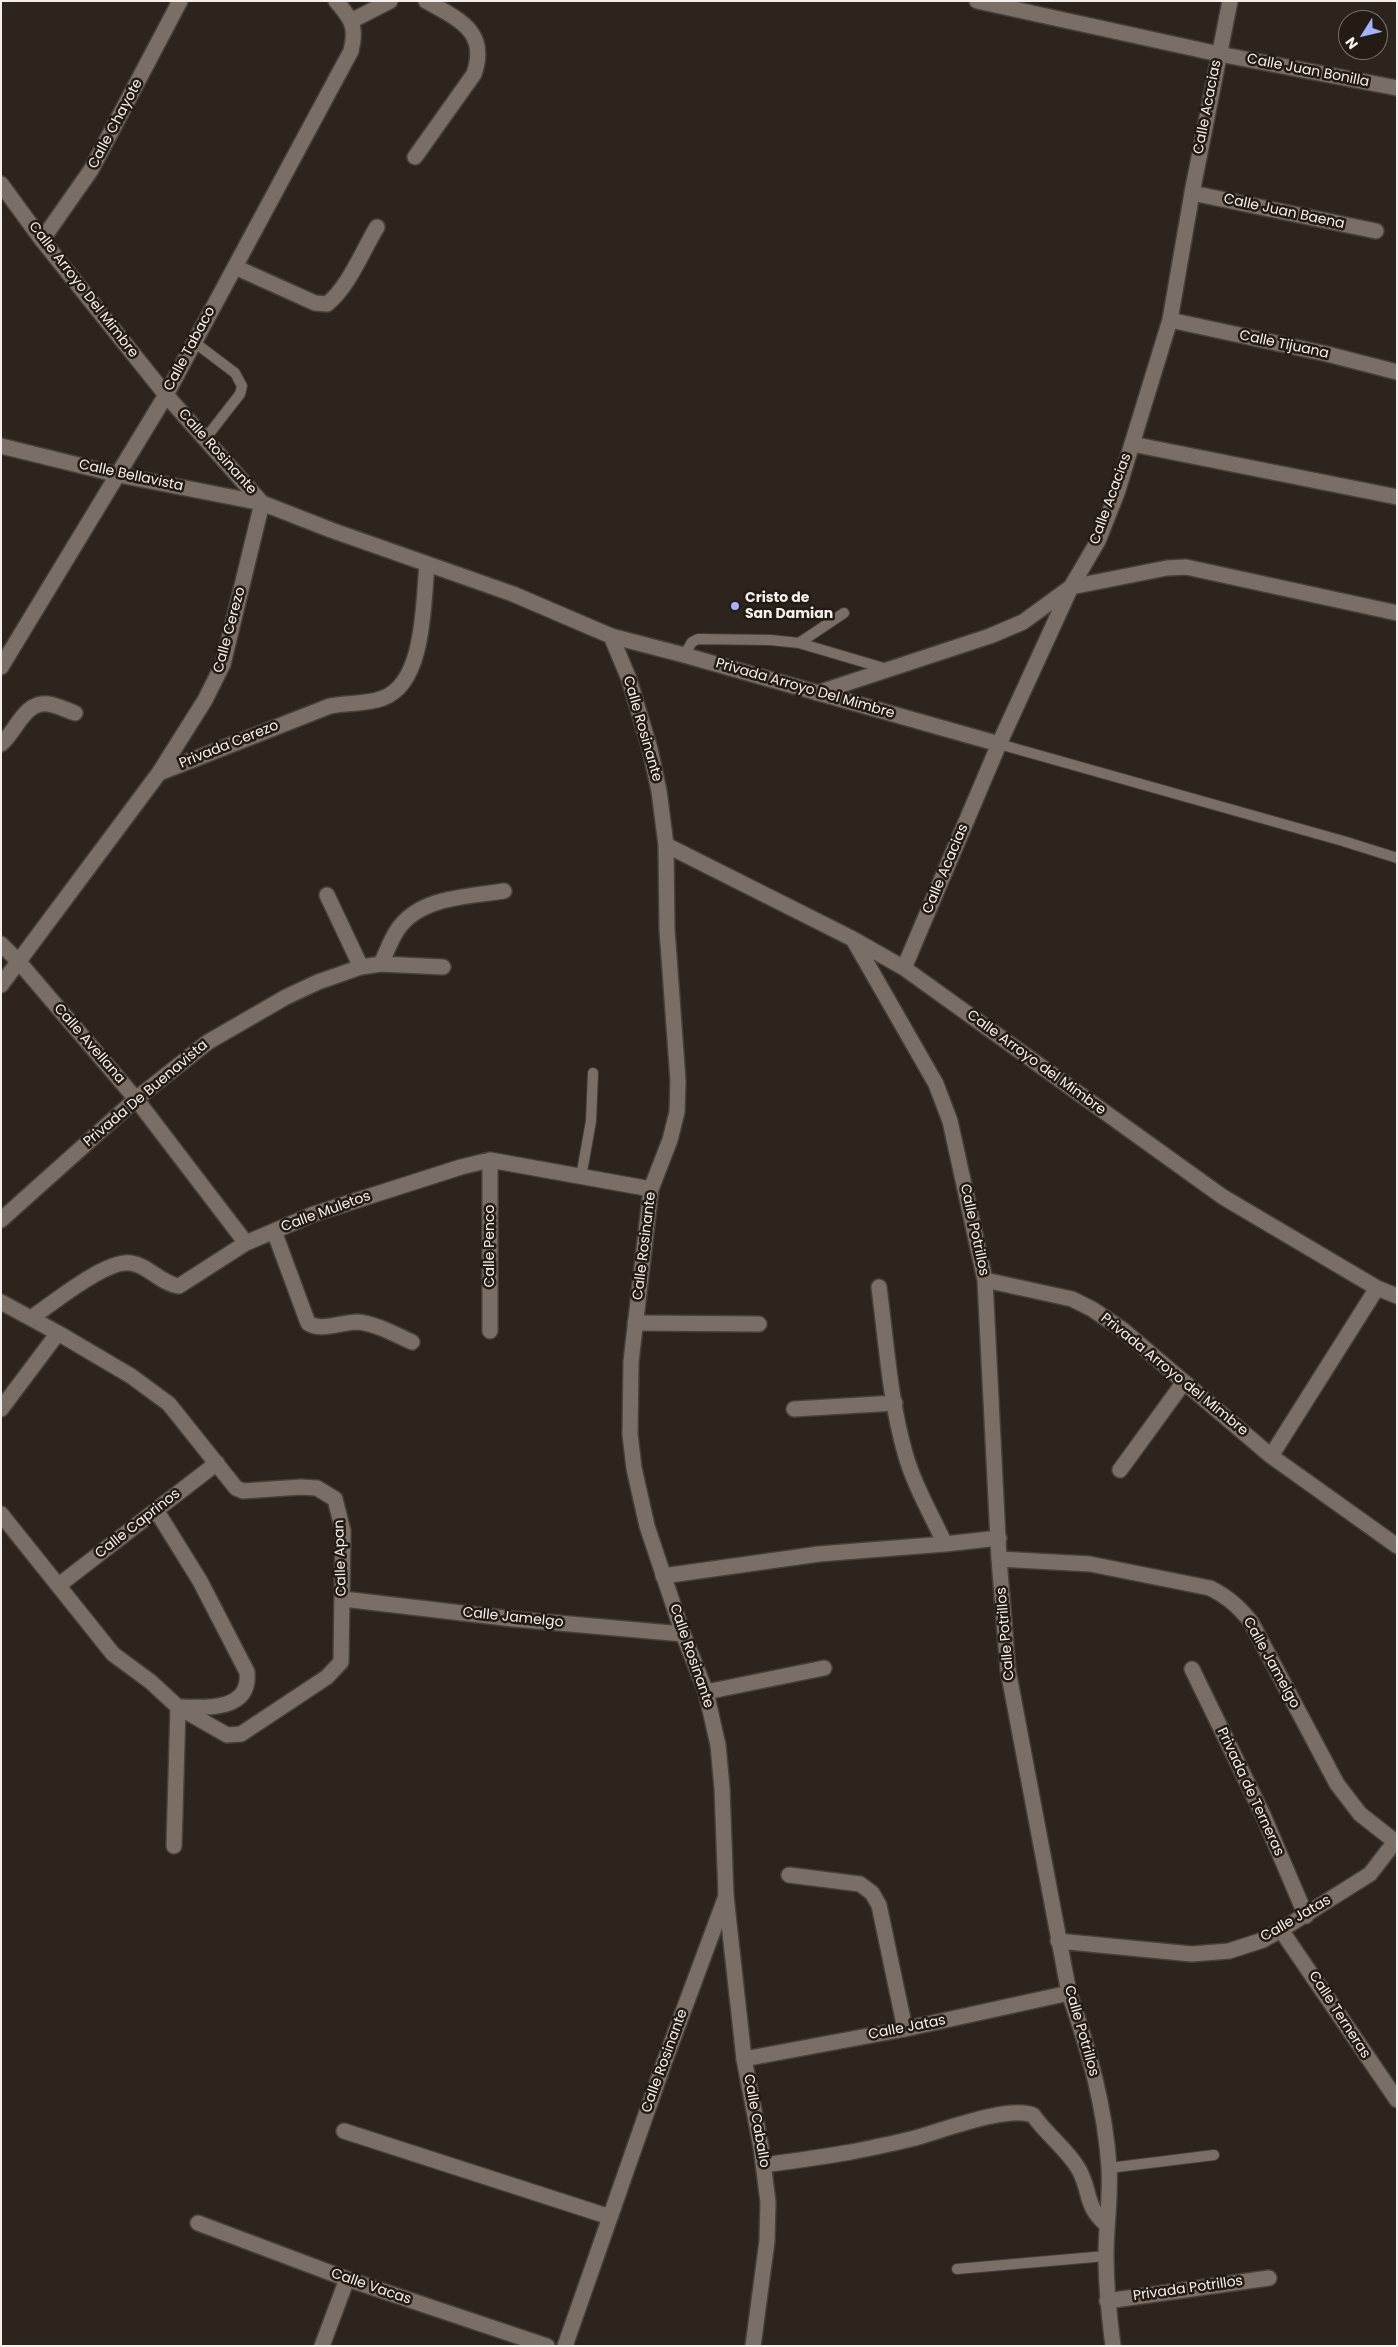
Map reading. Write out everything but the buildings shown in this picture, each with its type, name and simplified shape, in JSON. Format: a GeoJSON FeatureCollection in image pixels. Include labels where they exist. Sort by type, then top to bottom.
{"type":"FeatureCollection","features":[{"type":"Feature","properties":{"kind":"street","name":"Calle Chayote"},"geometry":{"type":"LineString","coordinates":[[42,240],[92,170],[180,1]]}},
{"type":"Feature","properties":{"kind":"street"},"geometry":{"type":"LineString","coordinates":[[336,1],[351,21],[390,1]]}},
{"type":"Feature","properties":{"kind":"street"},"geometry":{"type":"LineString","coordinates":[[415,156],[474,74],[479,61],[478,44],[471,30],[426,1]]}},
{"type":"Feature","properties":{"kind":"street","name":"Calle Juan Bonilla"},"geometry":{"type":"LineString","coordinates":[[977,1],[1219,54],[1397,88]]}},
{"type":"Feature","properties":{"kind":"street","name":"Calle Acacias"},"geometry":{"type":"LineString","coordinates":[[904,968],[999,744],[1071,587],[1098,541],[1117,493],[1170,320],[1192,193],[1230,1]]}},
{"type":"Feature","properties":{"kind":"street","name":"Calle Tabaco"},"geometry":{"type":"LineString","coordinates":[[1,667],[166,395],[351,51],[355,36],[351,21]]}},
{"type":"Feature","properties":{"kind":"street","name":"Calle Arroyo Del Mimbre"},"geometry":{"type":"LineString","coordinates":[[1,184],[42,240],[166,395]]}},
{"type":"Feature","properties":{"kind":"street","name":"Calle Juan Baena"},"geometry":{"type":"LineString","coordinates":[[1192,193],[1376,231]]}},
{"type":"Feature","properties":{"kind":"street"},"geometry":{"type":"LineString","coordinates":[[235,267],[315,303],[327,304],[336,298],[376,227]]}},
{"type":"Feature","properties":{"kind":"street","name":"Calle Tijuana"},"geometry":{"type":"LineString","coordinates":[[1170,320],[1327,354],[1397,372]]}},
{"type":"Feature","properties":{"kind":"street","name":"Calle Rosinante"},"geometry":{"type":"LineString","coordinates":[[166,395],[262,503],[427,565],[513,594],[611,636],[629,679],[650,748],[659,791],[666,845],[667,929],[677,1072],[677,1112],[670,1140],[651,1189],[635,1323],[629,1396],[630,1434],[634,1468],[647,1526],[683,1634],[706,1692],[718,1745],[722,1788],[726,1896],[565,2346]]}},
{"type":"Feature","properties":{"kind":"street"},"geometry":{"type":"LineString","coordinates":[[1132,444],[1397,498]]}},
{"type":"Feature","properties":{"kind":"street","name":"Calle Bellavista"},"geometry":{"type":"LineString","coordinates":[[1,446],[119,475],[262,503]]}},
{"type":"Feature","properties":{"kind":"street","name":"Calle Cerezo"},"geometry":{"type":"LineString","coordinates":[[159,773],[206,700],[223,664],[262,503]]}},
{"type":"Feature","properties":{"kind":"street","name":"Privada Cerezo"},"geometry":{"type":"LineString","coordinates":[[159,773],[330,706],[345,703],[371,702],[395,692],[408,677],[416,656],[427,565]]}},
{"type":"Feature","properties":{"kind":"street"},"geometry":{"type":"LineString","coordinates":[[817,693],[990,636],[1023,622],[1071,587],[1167,568],[1186,567],[1397,613]]}},
{"type":"Feature","properties":{"kind":"street","name":"Privada Arroyo Del Mimbre"},"geometry":{"type":"LineString","coordinates":[[611,636],[684,654],[999,744]]}},
{"type":"Feature","properties":{"kind":"street"},"geometry":{"type":"LineString","coordinates":[[1,744],[27,711],[36,705],[48,704],[75,713]]}},
{"type":"Feature","properties":{"kind":"street"},"geometry":{"type":"LineString","coordinates":[[1,985],[159,773]]}},
{"type":"Feature","properties":{"kind":"street","name":"Calle Arroyo del Mimbre"},"geometry":{"type":"LineString","coordinates":[[666,845],[854,939],[904,968],[1223,1197],[1377,1288],[1397,1296]]}},
{"type":"Feature","properties":{"kind":"street"},"geometry":{"type":"LineString","coordinates":[[381,964],[398,929],[414,912],[437,902],[504,891]]}},
{"type":"Feature","properties":{"kind":"street"},"geometry":{"type":"LineString","coordinates":[[327,895],[361,967]]}},
{"type":"Feature","properties":{"kind":"street","name":"Calle Potrillos"},"geometry":{"type":"LineString","coordinates":[[854,939],[936,1084],[957,1147],[985,1280],[999,1559],[1008,1670],[1069,1993],[1091,2062],[1099,2097],[1109,2168],[1106,2256],[1107,2302],[1113,2346]]}},
{"type":"Feature","properties":{"kind":"street","name":"Calle Avellana"},"geometry":{"type":"LineString","coordinates":[[1,944],[136,1099],[246,1243]]}},
{"type":"Feature","properties":{"kind":"street","name":"Privada De Buenavista"},"geometry":{"type":"LineString","coordinates":[[1,1220],[136,1099],[208,1042],[286,997],[318,982],[361,967],[381,964],[443,967]]}},
{"type":"Feature","properties":{"kind":"street","name":"Calle Muletos"},"geometry":{"type":"LineString","coordinates":[[31,1318],[83,1281],[120,1263],[135,1264],[169,1284],[179,1286],[246,1243],[314,1214],[460,1167],[490,1160],[651,1189]]}},
{"type":"Feature","properties":{"kind":"street","name":"Calle Penco"},"geometry":{"type":"LineString","coordinates":[[490,1160],[490,1331]]}},
{"type":"Feature","properties":{"kind":"street"},"geometry":{"type":"LineString","coordinates":[[274,1231],[306,1319],[316,1327],[360,1322],[412,1342]]}},
{"type":"Feature","properties":{"kind":"street","name":"Privada Arroyo del Mimbre"},"geometry":{"type":"LineString","coordinates":[[985,1280],[1072,1299],[1092,1309],[1123,1330],[1272,1456],[1397,1546]]}},
{"type":"Feature","properties":{"kind":"street"},"geometry":{"type":"LineString","coordinates":[[878,1287],[904,1452],[944,1544]]}},
{"type":"Feature","properties":{"kind":"street"},"geometry":{"type":"LineString","coordinates":[[1272,1456],[1377,1288]]}},
{"type":"Feature","properties":{"kind":"street","name":"Calle Apan"},"geometry":{"type":"LineString","coordinates":[[1,1302],[131,1376],[168,1404],[236,1488],[243,1491],[301,1486],[317,1488],[335,1499],[343,1531],[341,1662],[327,1677],[237,1735],[228,1735],[178,1707]]}},
{"type":"Feature","properties":{"kind":"street"},"geometry":{"type":"LineString","coordinates":[[635,1323],[759,1324]]}},
{"type":"Feature","properties":{"kind":"street"},"geometry":{"type":"LineString","coordinates":[[1,1409],[58,1333]]}},
{"type":"Feature","properties":{"kind":"street"},"geometry":{"type":"LineString","coordinates":[[1120,1470],[1184,1382]]}},
{"type":"Feature","properties":{"kind":"street"},"geometry":{"type":"LineString","coordinates":[[794,1410],[895,1402]]}},
{"type":"Feature","properties":{"kind":"street","name":"Calle Caprinos"},"geometry":{"type":"LineString","coordinates":[[59,1585],[217,1463]]}},
{"type":"Feature","properties":{"kind":"street"},"geometry":{"type":"LineString","coordinates":[[1,1514],[113,1654],[151,1682],[178,1707],[221,1707],[241,1695],[248,1684],[247,1672],[200,1581],[156,1510]]}},
{"type":"Feature","properties":{"kind":"street"},"geometry":{"type":"LineString","coordinates":[[663,1576],[819,1554],[998,1538]]}},
{"type":"Feature","properties":{"kind":"street","name":"Calle Jamelgo"},"geometry":{"type":"LineString","coordinates":[[999,1559],[1090,1564],[1210,1588],[1231,1600],[1251,1622],[1336,1784],[1360,1814],[1396,1843]]}},
{"type":"Feature","properties":{"kind":"street","name":"Calle Jamelgo"},"geometry":{"type":"LineString","coordinates":[[343,1599],[513,1619],[683,1634]]}},
{"type":"Feature","properties":{"kind":"street"},"geometry":{"type":"LineString","coordinates":[[706,1692],[824,1668]]}},
{"type":"Feature","properties":{"kind":"street","name":"Privada de Terneras"},"geometry":{"type":"LineString","coordinates":[[1192,1669],[1263,1815],[1306,1916]]}},
{"type":"Feature","properties":{"kind":"street"},"geometry":{"type":"LineString","coordinates":[[174,1846],[178,1707]]}},
{"type":"Feature","properties":{"kind":"street","name":"Calle Jatas"},"geometry":{"type":"LineString","coordinates":[[1058,1941],[1192,1954],[1229,1952],[1263,1940],[1306,1916],[1370,1874],[1396,1843]]}},
{"type":"Feature","properties":{"kind":"street"},"geometry":{"type":"LineString","coordinates":[[789,1875],[860,1884],[872,1893],[879,1905],[905,2029]]}},
{"type":"Feature","properties":{"kind":"street","name":"Calle Caballo"},"geometry":{"type":"LineString","coordinates":[[726,1896],[744,2059],[764,2165],[768,2202],[768,2223],[753,2346]]}},
{"type":"Feature","properties":{"kind":"street","name":"Calle Terneras"},"geometry":{"type":"LineString","coordinates":[[1281,1930],[1397,2100]]}},
{"type":"Feature","properties":{"kind":"street","name":"Calle Jatas"},"geometry":{"type":"LineString","coordinates":[[744,2059],[905,2029],[1069,1993]]}},
{"type":"Feature","properties":{"kind":"street"},"geometry":{"type":"LineString","coordinates":[[764,2165],[850,2152],[910,2139],[970,2122],[1012,2113],[1026,2113],[1033,2115],[1079,2168],[1090,2206],[1097,2217],[1107,2225]]}},
{"type":"Feature","properties":{"kind":"street"},"geometry":{"type":"LineString","coordinates":[[344,2131],[610,2217]]}},
{"type":"Feature","properties":{"kind":"street","name":"Calle Vacas"},"geometry":{"type":"LineString","coordinates":[[198,2223],[347,2279],[547,2346]]}},
{"type":"Feature","properties":{"kind":"street","name":"Privada Potrillos"},"geometry":{"type":"LineString","coordinates":[[1107,2302],[1269,2278]]}},
{"type":"Feature","properties":{"kind":"street"},"geometry":{"type":"LineString","coordinates":[[322,2346],[347,2279]]}},
{"type":"Feature","properties":{"kind":"lane"},"geometry":{"type":"LineString","coordinates":[[194,342],[235,373],[242,386],[240,394],[205,439]]}},
{"type":"Feature","properties":{"kind":"lane"},"geometry":{"type":"LineString","coordinates":[[799,643],[844,613]]}},
{"type":"Feature","properties":{"kind":"lane"},"geometry":{"type":"LineString","coordinates":[[684,654],[692,642],[698,639],[771,640],[799,643],[888,669]]}},
{"type":"Feature","properties":{"kind":"lane"},"geometry":{"type":"LineString","coordinates":[[999,744],[1334,838],[1397,858]]}},
{"type":"Feature","properties":{"kind":"lane"},"geometry":{"type":"LineString","coordinates":[[581,1177],[591,1121],[593,1073]]}},
{"type":"Feature","properties":{"kind":"lane"},"geometry":{"type":"LineString","coordinates":[[1109,2168],[1214,2155]]}},
{"type":"Feature","properties":{"kind":"lane"},"geometry":{"type":"LineString","coordinates":[[957,2269],[1106,2256]]}},
{"type":"Feature","properties":{"kind":"place","name":"Cristo de San Damian"},"geometry":{"type":"Point","coordinates":[735,606]}}]}
